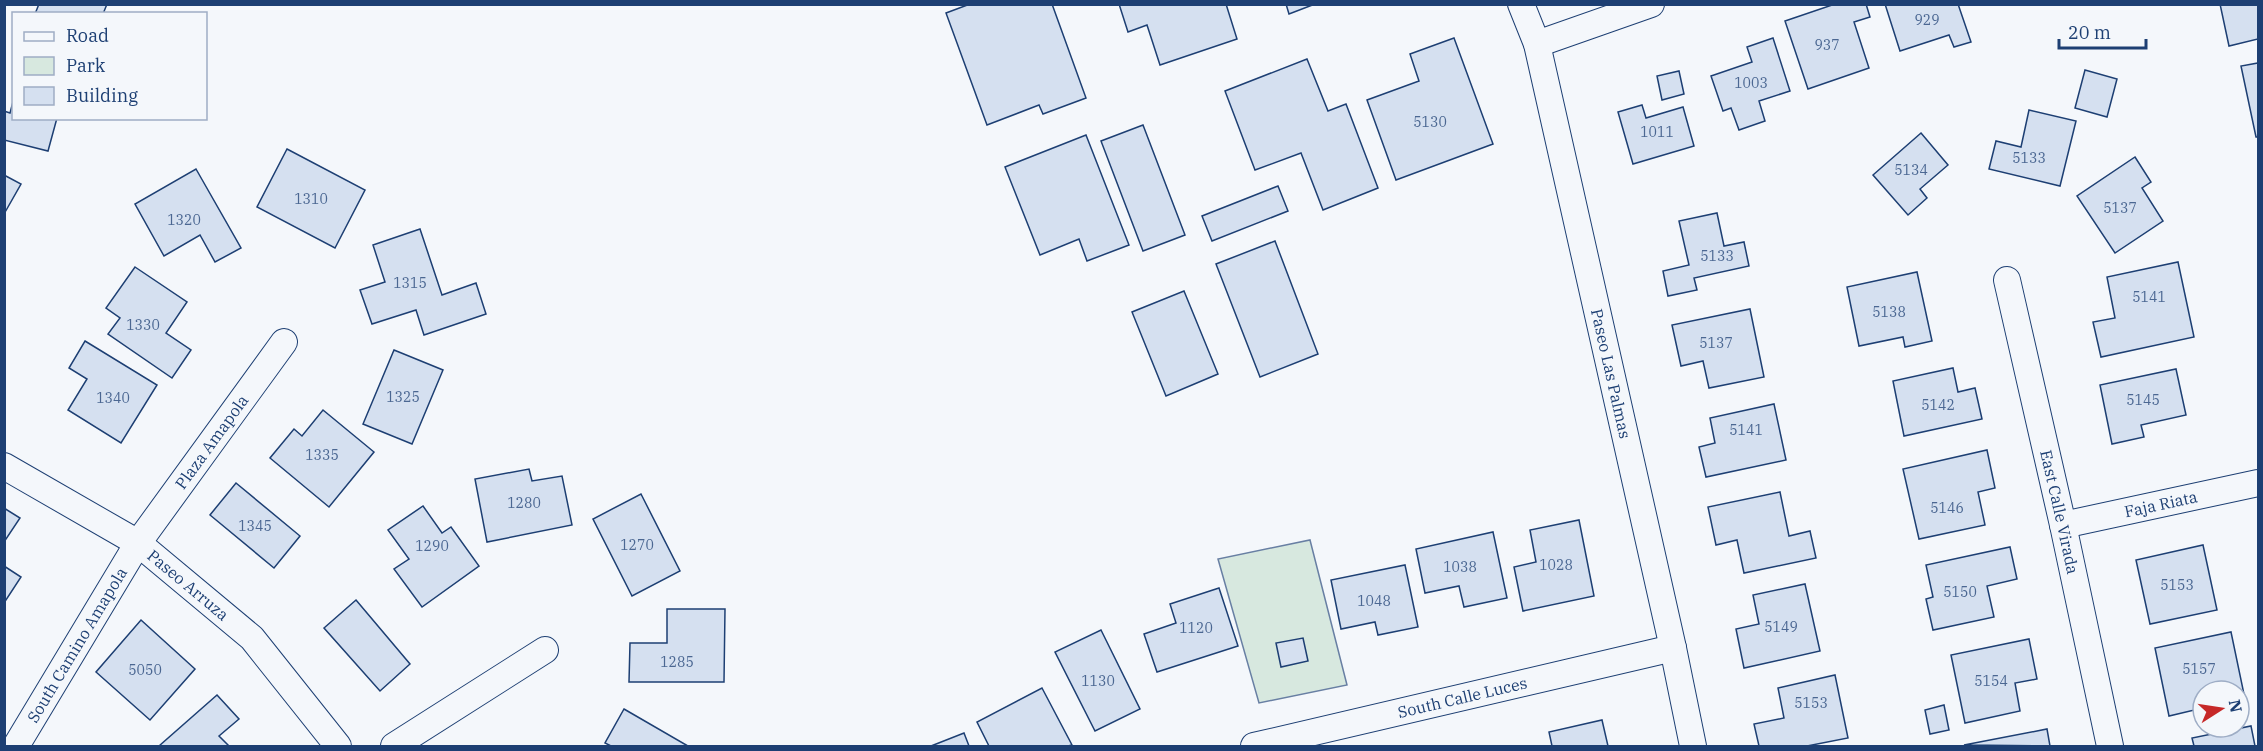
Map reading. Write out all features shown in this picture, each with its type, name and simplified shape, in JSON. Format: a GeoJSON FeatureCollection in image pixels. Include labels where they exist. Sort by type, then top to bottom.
{"type":"FeatureCollection","features":[{"type":"Feature","properties":{"kind":"street","name":"Paseo Las Palmas"},"geometry":{"type":"LineString","coordinates":[[1521,4],[1537,44],[1673,648],[1693,747]]}},
{"type":"Feature","properties":{"kind":"street"},"geometry":{"type":"LineString","coordinates":[[1537,44],[1651,4]]}},
{"type":"Feature","properties":{"kind":"street","name":"East Calle Virada"},"geometry":{"type":"LineString","coordinates":[[2007,280],[2110,747]]}},
{"type":"Feature","properties":{"kind":"street","name":"Plaza Amapola"},"geometry":{"type":"LineString","coordinates":[[138,543],[284,342]]}},
{"type":"Feature","properties":{"kind":"street","name":"Paseo Arruza"},"geometry":{"type":"LineString","coordinates":[[4,466],[138,543],[252,638],[338,747]]}},
{"type":"Feature","properties":{"kind":"street","name":"Faja Riata"},"geometry":{"type":"LineString","coordinates":[[2062,525],[2259,483]]}},
{"type":"Feature","properties":{"kind":"street","name":"South Camino Amapola"},"geometry":{"type":"LineString","coordinates":[[16,747],[138,543]]}},
{"type":"Feature","properties":{"kind":"street","name":"South Calle Luces"},"geometry":{"type":"LineString","coordinates":[[1256,746],[1673,648]]}},
{"type":"Feature","properties":{"kind":"street"},"geometry":{"type":"LineString","coordinates":[[394,747],[545,650]]}},
{"type":"Feature","properties":{"kind":"green space"},"geometry":{"type":"Polygon","coordinates":[[[1310,540],[1347,685],[1259,703],[1218,559],[1310,540]]]}},
{"type":"Feature","properties":{"kind":"building"},"geometry":{"type":"Polygon","coordinates":[[[39,4],[107,4],[104,12],[36,12],[39,4]]]}},
{"type":"Feature","properties":{"kind":"building"},"geometry":{"type":"Polygon","coordinates":[[[970,4],[1052,4],[1086,98],[1043,114],[1039,105],[987,125],[946,13],[970,4]]]}},
{"type":"Feature","properties":{"kind":"building"},"geometry":{"type":"Polygon","coordinates":[[[1119,4],[1226,4],[1237,39],[1160,65],[1147,25],[1128,32],[1119,4]]]}},
{"type":"Feature","properties":{"kind":"building"},"geometry":{"type":"Polygon","coordinates":[[[1286,4],[1315,4],[1289,14],[1286,4]]]}},
{"type":"Feature","properties":{"kind":"building"},"geometry":{"type":"Polygon","coordinates":[[[1835,4],[1866,4],[1870,17],[1854,22],[1869,68],[1808,89],[1785,21],[1835,4]]]}},
{"type":"Feature","properties":{"kind":"building"},"geometry":{"type":"Polygon","coordinates":[[[1885,4],[1958,4],[1971,42],[1954,47],[1949,35],[1900,51],[1885,4]]]}},
{"type":"Feature","properties":{"kind":"building"},"geometry":{"type":"Polygon","coordinates":[[[2220,4],[2258,4],[2258,39],[2229,46],[2220,4]]]}},
{"type":"Feature","properties":{"kind":"building"},"geometry":{"type":"Polygon","coordinates":[[[1454,38],[1493,144],[1396,180],[1367,100],[1419,81],[1410,54],[1454,38]]]}},
{"type":"Feature","properties":{"kind":"building"},"geometry":{"type":"Polygon","coordinates":[[[1773,38],[1790,91],[1759,101],[1765,121],[1739,130],[1731,108],[1723,111],[1711,76],[1752,62],[1747,47],[1773,38]]]}},
{"type":"Feature","properties":{"kind":"building"},"geometry":{"type":"Polygon","coordinates":[[[1307,59],[1328,111],[1346,104],[1378,188],[1323,210],[1301,153],[1255,170],[1225,91],[1307,59]]]}},
{"type":"Feature","properties":{"kind":"building"},"geometry":{"type":"Polygon","coordinates":[[[2258,63],[2258,137],[2256,137],[2241,66],[2258,63]]]}},
{"type":"Feature","properties":{"kind":"building"},"geometry":{"type":"Polygon","coordinates":[[[2085,70],[2117,79],[2107,117],[2075,108],[2085,70]]]}},
{"type":"Feature","properties":{"kind":"building"},"geometry":{"type":"Polygon","coordinates":[[[1679,71],[1684,94],[1662,100],[1657,76],[1679,71]]]}},
{"type":"Feature","properties":{"kind":"building"},"geometry":{"type":"Polygon","coordinates":[[[1642,105],[1646,118],[1683,107],[1694,146],[1633,164],[1618,112],[1642,105]]]}},
{"type":"Feature","properties":{"kind":"building"},"geometry":{"type":"Polygon","coordinates":[[[12,106],[12,120],[56,120],[48,151],[4,140],[4,111],[10,113],[12,106]]]}},
{"type":"Feature","properties":{"kind":"building"},"geometry":{"type":"Polygon","coordinates":[[[2029,110],[2076,121],[2060,186],[1989,169],[1996,141],[2021,147],[2029,110]]]}},
{"type":"Feature","properties":{"kind":"building"},"geometry":{"type":"Polygon","coordinates":[[[1143,125],[1185,235],[1143,251],[1101,141],[1143,125]]]}},
{"type":"Feature","properties":{"kind":"building"},"geometry":{"type":"Polygon","coordinates":[[[1921,133],[1948,165],[1920,189],[1927,198],[1908,215],[1873,175],[1921,133]]]}},
{"type":"Feature","properties":{"kind":"building"},"geometry":{"type":"Polygon","coordinates":[[[1086,135],[1129,245],[1087,261],[1079,239],[1040,255],[1005,167],[1086,135]]]}},
{"type":"Feature","properties":{"kind":"building"},"geometry":{"type":"Polygon","coordinates":[[[287,149],[365,190],[335,248],[257,207],[287,149]]]}},
{"type":"Feature","properties":{"kind":"building"},"geometry":{"type":"Polygon","coordinates":[[[2135,157],[2151,182],[2142,188],[2163,221],[2115,253],[2077,196],[2135,157]]]}},
{"type":"Feature","properties":{"kind":"building"},"geometry":{"type":"Polygon","coordinates":[[[196,169],[241,248],[215,262],[200,235],[164,256],[135,204],[196,169]]]}},
{"type":"Feature","properties":{"kind":"building"},"geometry":{"type":"Polygon","coordinates":[[[4,175],[21,184],[4,214],[4,175]]]}},
{"type":"Feature","properties":{"kind":"building"},"geometry":{"type":"Polygon","coordinates":[[[1278,186],[1288,211],[1212,241],[1202,216],[1278,186]]]}},
{"type":"Feature","properties":{"kind":"building"},"geometry":{"type":"Polygon","coordinates":[[[1717,213],[1724,246],[1744,242],[1749,266],[1694,278],[1697,290],[1668,296],[1663,271],[1689,265],[1679,221],[1717,213]]]}},
{"type":"Feature","properties":{"kind":"building"},"geometry":{"type":"Polygon","coordinates":[[[420,229],[442,295],[476,283],[486,314],[424,335],[416,310],[372,324],[360,290],[385,282],[373,245],[420,229]]]}},
{"type":"Feature","properties":{"kind":"building"},"geometry":{"type":"Polygon","coordinates":[[[1275,241],[1318,354],[1260,377],[1216,264],[1275,241]]]}},
{"type":"Feature","properties":{"kind":"building"},"geometry":{"type":"Polygon","coordinates":[[[2178,262],[2194,337],[2101,357],[2093,322],[2115,318],[2107,277],[2178,262]]]}},
{"type":"Feature","properties":{"kind":"building"},"geometry":{"type":"Polygon","coordinates":[[[135,267],[187,302],[166,333],[191,350],[172,378],[108,334],[120,318],[106,308],[135,267]]]}},
{"type":"Feature","properties":{"kind":"building"},"geometry":{"type":"Polygon","coordinates":[[[1917,272],[1932,341],[1905,347],[1903,337],[1859,346],[1847,287],[1917,272]]]}},
{"type":"Feature","properties":{"kind":"building"},"geometry":{"type":"Polygon","coordinates":[[[1184,291],[1218,374],[1166,396],[1132,312],[1184,291]]]}},
{"type":"Feature","properties":{"kind":"building"},"geometry":{"type":"Polygon","coordinates":[[[1750,309],[1764,377],[1709,388],[1703,361],[1681,366],[1672,325],[1750,309]]]}},
{"type":"Feature","properties":{"kind":"building"},"geometry":{"type":"Polygon","coordinates":[[[85,341],[157,385],[121,443],[68,410],[87,379],[69,368],[85,341]]]}},
{"type":"Feature","properties":{"kind":"building"},"geometry":{"type":"Polygon","coordinates":[[[394,350],[443,370],[412,444],[363,424],[394,350]]]}},
{"type":"Feature","properties":{"kind":"building"},"geometry":{"type":"Polygon","coordinates":[[[1953,368],[1958,392],[1975,388],[1982,419],[1904,436],[1893,381],[1953,368]]]}},
{"type":"Feature","properties":{"kind":"building"},"geometry":{"type":"Polygon","coordinates":[[[2176,369],[2186,415],[2141,425],[2144,437],[2112,444],[2100,385],[2176,369]]]}},
{"type":"Feature","properties":{"kind":"building"},"geometry":{"type":"Polygon","coordinates":[[[1774,404],[1786,460],[1706,477],[1699,447],[1715,443],[1710,418],[1774,404]]]}},
{"type":"Feature","properties":{"kind":"building"},"geometry":{"type":"Polygon","coordinates":[[[323,410],[374,452],[329,507],[270,458],[294,429],[302,436],[323,410]]]}},
{"type":"Feature","properties":{"kind":"building"},"geometry":{"type":"Polygon","coordinates":[[[1987,450],[1995,488],[1978,492],[1985,525],[1919,539],[1903,469],[1987,450]]]}},
{"type":"Feature","properties":{"kind":"building"},"geometry":{"type":"Polygon","coordinates":[[[529,469],[532,481],[562,476],[572,525],[487,542],[475,479],[529,469]]]}},
{"type":"Feature","properties":{"kind":"building"},"geometry":{"type":"Polygon","coordinates":[[[236,483],[300,536],[274,568],[210,515],[236,483]]]}},
{"type":"Feature","properties":{"kind":"building"},"geometry":{"type":"Polygon","coordinates":[[[1780,492],[1789,536],[1810,531],[1816,558],[1744,573],[1737,540],[1716,545],[1708,507],[1780,492]]]}},
{"type":"Feature","properties":{"kind":"building"},"geometry":{"type":"Polygon","coordinates":[[[641,494],[680,571],[632,596],[593,519],[641,494]]]}},
{"type":"Feature","properties":{"kind":"building"},"geometry":{"type":"Polygon","coordinates":[[[423,506],[442,533],[451,527],[479,566],[422,607],[394,569],[409,559],[388,530],[423,506]]]}},
{"type":"Feature","properties":{"kind":"building"},"geometry":{"type":"Polygon","coordinates":[[[4,508],[20,518],[4,542],[4,508]]]}},
{"type":"Feature","properties":{"kind":"building"},"geometry":{"type":"Polygon","coordinates":[[[1579,520],[1594,596],[1523,611],[1514,567],[1536,562],[1530,530],[1579,520]]]}},
{"type":"Feature","properties":{"kind":"building"},"geometry":{"type":"Polygon","coordinates":[[[1493,532],[1507,598],[1464,607],[1459,586],[1425,593],[1416,549],[1493,532]]]}},
{"type":"Feature","properties":{"kind":"building"},"geometry":{"type":"Polygon","coordinates":[[[2203,545],[2217,610],[2150,624],[2136,560],[2203,545]]]}},
{"type":"Feature","properties":{"kind":"building"},"geometry":{"type":"Polygon","coordinates":[[[2010,547],[2017,579],[1987,586],[1994,617],[1933,630],[1926,599],[1933,597],[1926,565],[2010,547]]]}},
{"type":"Feature","properties":{"kind":"building"},"geometry":{"type":"Polygon","coordinates":[[[1405,565],[1418,627],[1378,635],[1375,622],[1341,629],[1331,580],[1405,565]]]}},
{"type":"Feature","properties":{"kind":"building"},"geometry":{"type":"Polygon","coordinates":[[[4,566],[21,577],[4,603],[4,566]]]}},
{"type":"Feature","properties":{"kind":"building"},"geometry":{"type":"Polygon","coordinates":[[[1805,584],[1820,651],[1744,668],[1736,629],[1759,624],[1753,595],[1805,584]]]}},
{"type":"Feature","properties":{"kind":"building"},"geometry":{"type":"Polygon","coordinates":[[[1219,588],[1238,646],[1157,672],[1144,634],[1176,623],[1170,604],[1219,588]]]}},
{"type":"Feature","properties":{"kind":"building"},"geometry":{"type":"Polygon","coordinates":[[[356,600],[410,664],[380,691],[324,628],[356,600]]]}},
{"type":"Feature","properties":{"kind":"building"},"geometry":{"type":"Polygon","coordinates":[[[667,609],[725,609],[724,682],[629,682],[630,643],[667,643],[667,609]]]}},
{"type":"Feature","properties":{"kind":"building"},"geometry":{"type":"Polygon","coordinates":[[[141,620],[195,669],[150,720],[96,672],[141,620]]]}},
{"type":"Feature","properties":{"kind":"building"},"geometry":{"type":"Polygon","coordinates":[[[1101,630],[1140,709],[1095,731],[1055,652],[1101,630]]]}},
{"type":"Feature","properties":{"kind":"building"},"geometry":{"type":"Polygon","coordinates":[[[2231,632],[2241,679],[2191,679],[2191,711],[2169,716],[2155,648],[2231,632]]]}},
{"type":"Feature","properties":{"kind":"building"},"geometry":{"type":"Polygon","coordinates":[[[1303,638],[1308,661],[1281,667],[1276,643],[1303,638]]]}},
{"type":"Feature","properties":{"kind":"building"},"geometry":{"type":"Polygon","coordinates":[[[2029,639],[2037,679],[2015,683],[2020,711],[1965,723],[1951,655],[2029,639]]]}},
{"type":"Feature","properties":{"kind":"building"},"geometry":{"type":"Polygon","coordinates":[[[1835,675],[1848,738],[1807,746],[1759,746],[1754,724],[1784,718],[1778,688],[1835,675]]]}},
{"type":"Feature","properties":{"kind":"building"},"geometry":{"type":"Polygon","coordinates":[[[1042,688],[1072,745],[989,746],[977,722],[1042,688]]]}},
{"type":"Feature","properties":{"kind":"building"},"geometry":{"type":"Polygon","coordinates":[[[217,695],[239,719],[219,736],[229,746],[159,746],[217,695]]]}},
{"type":"Feature","properties":{"kind":"building"},"geometry":{"type":"Polygon","coordinates":[[[1944,705],[1949,730],[1930,734],[1925,710],[1944,705]]]}},
{"type":"Feature","properties":{"kind":"building"},"geometry":{"type":"Polygon","coordinates":[[[624,709],[688,746],[611,746],[605,743],[624,709]]]}},
{"type":"Feature","properties":{"kind":"building"},"geometry":{"type":"Polygon","coordinates":[[[1602,720],[1608,746],[1552,746],[1549,732],[1602,720]]]}},
{"type":"Feature","properties":{"kind":"building"},"geometry":{"type":"Polygon","coordinates":[[[2251,726],[2255,746],[2194,746],[2192,739],[2251,739],[2251,726]]]}},
{"type":"Feature","properties":{"kind":"building"},"geometry":{"type":"Polygon","coordinates":[[[2047,729],[2050,746],[1964,745],[2047,729]]]}},
{"type":"Feature","properties":{"kind":"building"},"geometry":{"type":"Polygon","coordinates":[[[964,733],[969,746],[931,746],[964,733]]]}}]}
